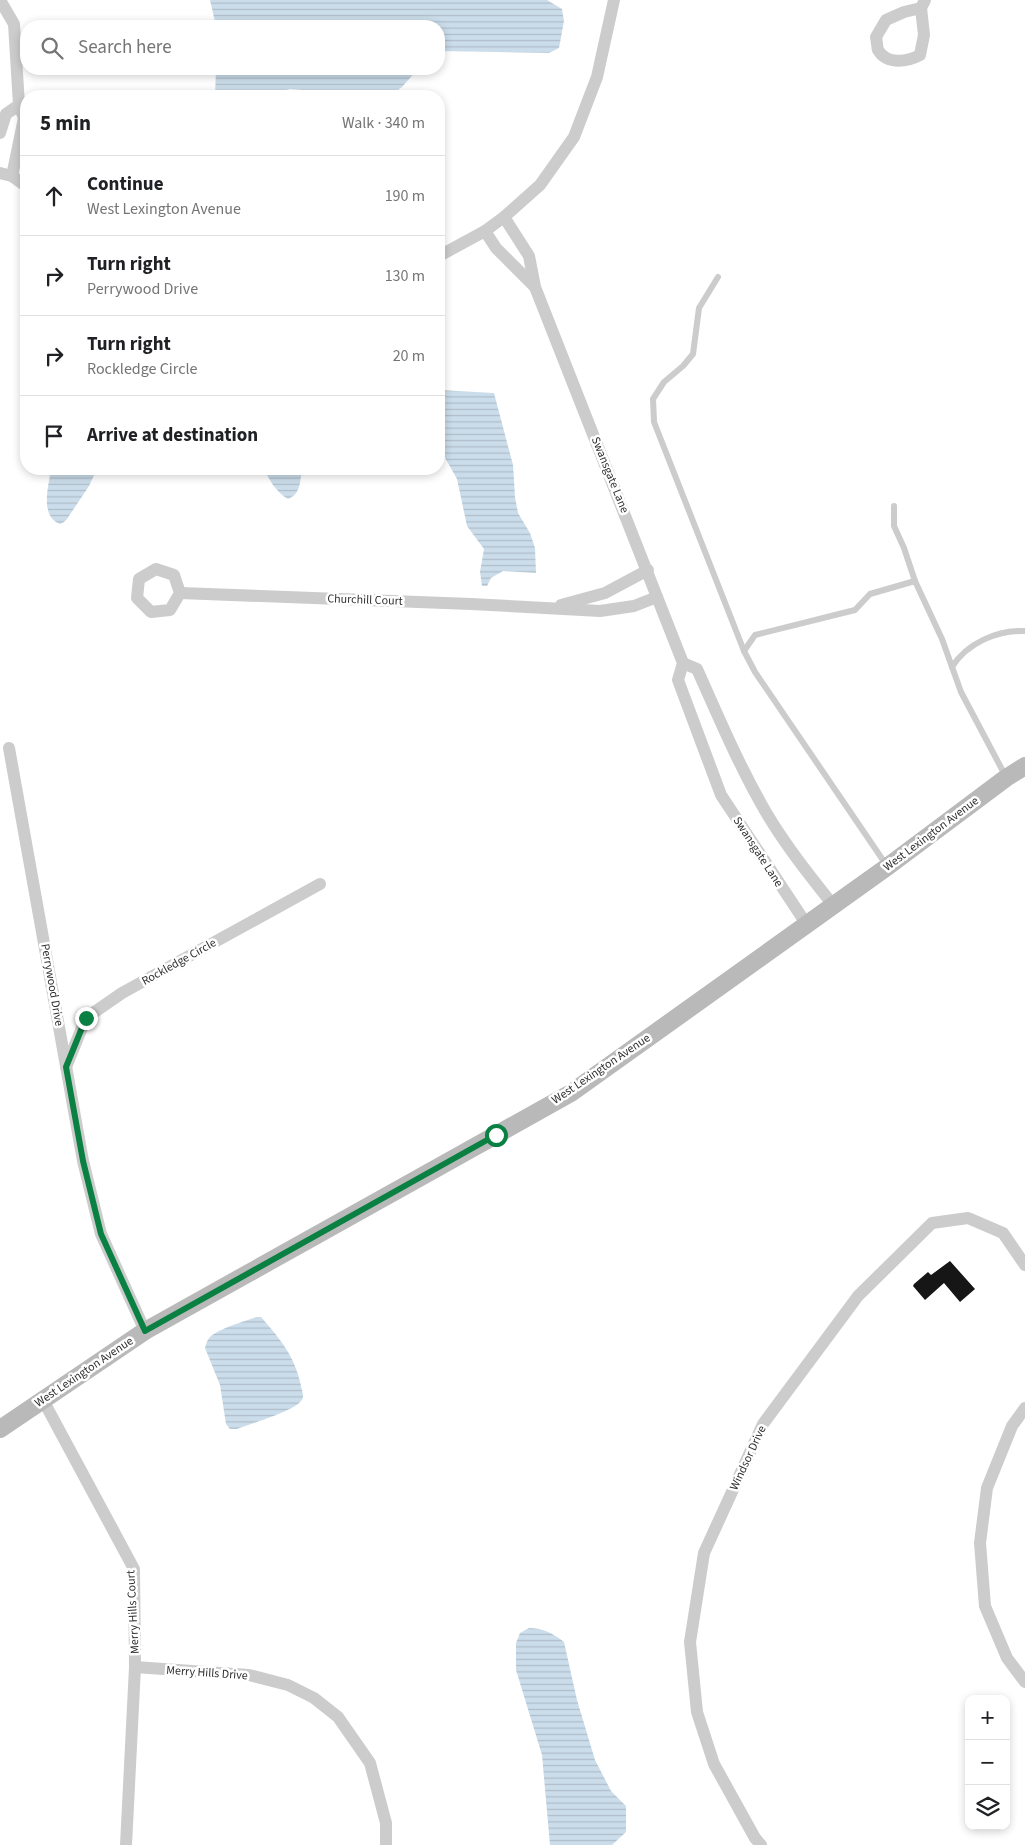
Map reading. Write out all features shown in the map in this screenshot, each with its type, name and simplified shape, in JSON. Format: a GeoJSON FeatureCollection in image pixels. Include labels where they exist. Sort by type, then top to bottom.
{"type":"FeatureCollection","features":[{"type":"Feature","properties":{"kind":"street"},"geometry":{"type":"LineString","coordinates":[[0,0],[14,24],[19,105],[6,114],[0,133]]}},
{"type":"Feature","properties":{"kind":"street"},"geometry":{"type":"LineString","coordinates":[[445,253],[484,231],[504,217],[540,185],[574,137],[597,77],[614,0]]}},
{"type":"Feature","properties":{"kind":"street"},"geometry":{"type":"LineString","coordinates":[[923,4],[924,35],[920,56],[907,62],[888,59],[878,50],[876,37],[886,20],[923,4]]}},
{"type":"Feature","properties":{"kind":"street"},"geometry":{"type":"LineString","coordinates":[[20,130],[6,174],[20,182]]}},
{"type":"Feature","properties":{"kind":"street","name":"Swansgate Lane"},"geometry":{"type":"LineString","coordinates":[[504,217],[529,256],[535,287],[684,663],[678,680],[721,795],[807,925]]}},
{"type":"Feature","properties":{"kind":"street","name":"Swansgate Lane"},"geometry":{"type":"LineString","coordinates":[[484,231],[496,248],[535,287]]}},
{"type":"Feature","properties":{"kind":"street","name":"Churchill Court"},"geometry":{"type":"LineString","coordinates":[[549,608],[605,593],[648,570]]}},
{"type":"Feature","properties":{"kind":"street","name":"Churchill Court"},"geometry":{"type":"LineString","coordinates":[[180,593],[600,611],[634,606],[657,598]]}},
{"type":"Feature","properties":{"kind":"street","name":"Swansgate Lane"},"geometry":{"type":"LineString","coordinates":[[684,663],[697,669],[732,747],[768,815],[804,868],[833,905]]}},
{"type":"Feature","properties":{"kind":"street","name":"Perrywood Drive"},"geometry":{"type":"LineString","coordinates":[[9,748],[83,1161],[101,1234],[145,1331]]}},
{"type":"Feature","properties":{"kind":"street","name":"West Lexington Avenue"},"geometry":{"type":"LineString","coordinates":[[0,1429],[145,1331],[571,1093],[888,867],[1006,778],[1025,766]]}},
{"type":"Feature","properties":{"kind":"street","name":"Rockledge Circle"},"geometry":{"type":"LineString","coordinates":[[66,1067],[86,1018],[122,993],[320,884]]}},
{"type":"Feature","properties":{"kind":"street","name":"Windsor Drive"},"geometry":{"type":"LineString","coordinates":[[761,1845],[755,1838],[716,1770],[697,1712],[690,1642],[704,1553],[708,1544],[763,1424],[858,1296],[932,1223],[968,1218],[1003,1233],[1025,1265]]}},
{"type":"Feature","properties":{"kind":"street","name":"Merry Hills Court"},"geometry":{"type":"LineString","coordinates":[[43,1400],[134,1569],[135,1667],[126,1845]]}},
{"type":"Feature","properties":{"kind":"street"},"geometry":{"type":"LineString","coordinates":[[1025,1408],[1012,1426],[987,1488],[980,1543],[985,1606],[1007,1658],[1025,1682]]}},
{"type":"Feature","properties":{"kind":"street","name":"Merry Hills Drive"},"geometry":{"type":"LineString","coordinates":[[135,1667],[249,1675],[288,1685],[314,1698],[338,1717],[370,1763],[386,1823],[386,1845]]}},
{"type":"Feature","properties":{"kind":"lane"},"geometry":{"type":"LineString","coordinates":[[718,277],[699,308],[693,354],[683,366],[664,382],[653,399],[654,422],[744,652],[755,672],[888,867]]}},
{"type":"Feature","properties":{"kind":"lane"},"geometry":{"type":"LineString","coordinates":[[894,506],[894,526],[915,581],[942,639],[961,692],[1006,778]]}},
{"type":"Feature","properties":{"kind":"lane"},"geometry":{"type":"LineString","coordinates":[[744,652],[755,635],[855,610],[870,594],[915,581]]}},
{"type":"Feature","properties":{"kind":"lane"},"geometry":{"type":"LineString","coordinates":[[952,667],[960,655],[972,646],[1006,631],[1025,630]]}},
{"type":"Feature","properties":{"kind":"water"},"geometry":{"type":"Polygon","coordinates":[[[210,0],[547,0],[562,9],[564,21],[559,48],[549,53],[445,51],[445,20],[215,20],[210,0]]]}},
{"type":"Feature","properties":{"kind":"water"},"geometry":{"type":"Polygon","coordinates":[[[216,75],[413,75],[398,90],[215,90],[216,75]]]}},
{"type":"Feature","properties":{"kind":"water"},"geometry":{"type":"Polygon","coordinates":[[[445,390],[494,393],[513,465],[518,513],[530,533],[535,548],[536,573],[503,571],[491,578],[487,586],[482,586],[480,572],[484,549],[467,526],[457,479],[445,458],[445,390]]]}},
{"type":"Feature","properties":{"kind":"water"},"geometry":{"type":"Polygon","coordinates":[[[50,475],[94,475],[67,519],[60,524],[49,514],[47,491],[50,475]]]}},
{"type":"Feature","properties":{"kind":"water"},"geometry":{"type":"Polygon","coordinates":[[[267,475],[301,475],[298,490],[288,499],[280,493],[267,475]]]}},
{"type":"Feature","properties":{"kind":"water"},"geometry":{"type":"Polygon","coordinates":[[[256,1317],[261,1317],[291,1357],[298,1375],[303,1398],[296,1405],[281,1413],[237,1429],[230,1429],[226,1424],[220,1385],[205,1348],[208,1339],[214,1334],[256,1317]]]}},
{"type":"Feature","properties":{"kind":"water"},"geometry":{"type":"Polygon","coordinates":[[[529,1628],[548,1632],[564,1642],[577,1700],[595,1760],[611,1791],[626,1806],[626,1832],[612,1845],[550,1845],[542,1755],[516,1670],[516,1643],[520,1633],[529,1628]]]}},
{"type":"Feature","properties":{"kind":"building"},"geometry":{"type":"Polygon","coordinates":[[[950,1261],[975,1289],[960,1302],[944,1283],[925,1300],[913,1286],[914,1284],[928,1272],[931,1275],[950,1261]]]}},
{"type":"Feature","properties":{"kind":"route"},"geometry":{"type":"LineString","coordinates":[[86,1018],[66,1067],[83,1161],[101,1234],[145,1331],[496,1135]]}}]}
